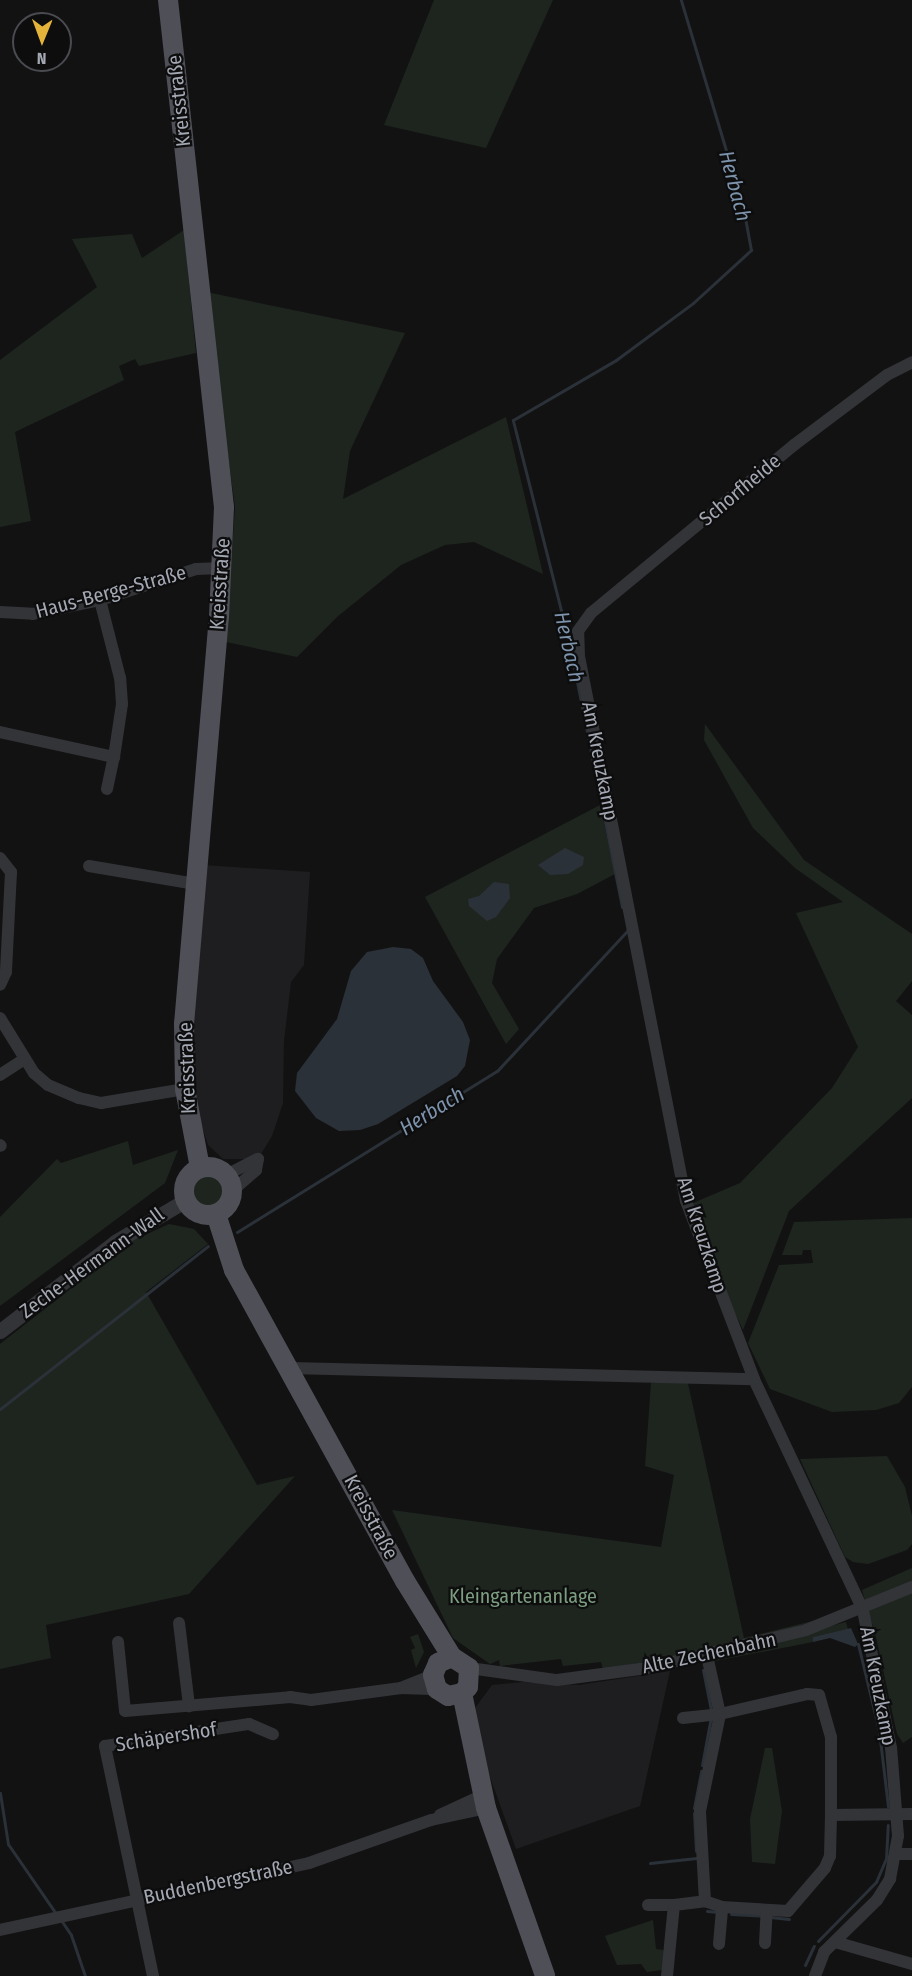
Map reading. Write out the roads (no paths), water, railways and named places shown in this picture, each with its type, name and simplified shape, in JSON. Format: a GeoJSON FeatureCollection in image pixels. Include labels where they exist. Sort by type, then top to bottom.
{"type":"FeatureCollection","features":[{"type":"Feature","properties":{"kind":"main road","name":"Kreisstraße"},"geometry":{"type":"LineString","coordinates":[[168,0],[221,469],[222,568],[184,1023],[185,1089],[200,1168]]}},
{"type":"Feature","properties":{"kind":"main road"},"geometry":{"type":"LineString","coordinates":[[200,1168],[219,1169],[229,1183],[229,1205],[216,1214],[198,1213],[186,1200],[186,1181],[200,1168]]}},
{"type":"Feature","properties":{"kind":"main road","name":"Kreisstraße"},"geometry":{"type":"LineString","coordinates":[[216,1214],[234,1270],[290,1368],[431,1628],[451,1678],[480,1803],[535,1976]]}},
{"type":"Feature","properties":{"kind":"main road","name":"Kreisstraße"},"geometry":{"type":"LineString","coordinates":[[480,1803],[545,1976]]}},
{"type":"Feature","properties":{"kind":"street","name":"Schorfheide"},"geometry":{"type":"LineString","coordinates":[[578,631],[591,613],[794,445],[887,375],[912,362]]}},
{"type":"Feature","properties":{"kind":"street","name":"Haus-Berge-Straße"},"geometry":{"type":"LineString","coordinates":[[0,612],[33,614],[100,600],[196,569],[222,568]]}},
{"type":"Feature","properties":{"kind":"street"},"geometry":{"type":"LineString","coordinates":[[100,600],[120,678],[122,704],[107,789]]}},
{"type":"Feature","properties":{"kind":"street","name":"Am Kreuzkamp"},"geometry":{"type":"LineString","coordinates":[[578,631],[579,656],[686,1201],[754,1379],[863,1610],[891,1749],[897,1854],[890,1879],[877,1900],[824,1952],[815,1976]]}},
{"type":"Feature","properties":{"kind":"street"},"geometry":{"type":"LineString","coordinates":[[0,741],[6,733],[114,757]]}},
{"type":"Feature","properties":{"kind":"street"},"geometry":{"type":"LineString","coordinates":[[0,858],[11,872],[6,972],[0,985]]}},
{"type":"Feature","properties":{"kind":"street"},"geometry":{"type":"LineString","coordinates":[[89,866],[195,884]]}},
{"type":"Feature","properties":{"kind":"street"},"geometry":{"type":"LineString","coordinates":[[0,1018],[23,1060],[48,1085],[101,1103],[185,1089]]}},
{"type":"Feature","properties":{"kind":"street"},"geometry":{"type":"LineString","coordinates":[[0,1075],[23,1060]]}},
{"type":"Feature","properties":{"kind":"street","name":"Zeche-Hermann-Wall"},"geometry":{"type":"LineString","coordinates":[[0,1331],[115,1242],[170,1206],[186,1200]]}},
{"type":"Feature","properties":{"kind":"street"},"geometry":{"type":"LineString","coordinates":[[290,1368],[754,1379]]}},
{"type":"Feature","properties":{"kind":"street","name":"Alte Zechenbahn"},"geometry":{"type":"LineString","coordinates":[[118,1642],[125,1711],[290,1697],[311,1700],[401,1688],[451,1678],[497,1674],[576,1679],[707,1656],[806,1630],[863,1610],[912,1587]]}},
{"type":"Feature","properties":{"kind":"street"},"geometry":{"type":"LineString","coordinates":[[179,1623],[189,1706]]}},
{"type":"Feature","properties":{"kind":"street"},"geometry":{"type":"LineString","coordinates":[[705,1901],[700,1810],[720,1714],[707,1656]]}},
{"type":"Feature","properties":{"kind":"street"},"geometry":{"type":"LineString","coordinates":[[648,1905],[674,1905],[705,1901],[722,1907],[788,1911],[825,1868],[830,1856],[831,1737],[819,1695],[807,1694],[720,1714],[683,1718]]}},
{"type":"Feature","properties":{"kind":"street","name":"Schäpershof"},"geometry":{"type":"LineString","coordinates":[[140,1898],[105,1746],[249,1724],[273,1734]]}},
{"type":"Feature","properties":{"kind":"street","name":"Buddenbergstraße"},"geometry":{"type":"LineString","coordinates":[[0,1930],[309,1863],[480,1803]]}},
{"type":"Feature","properties":{"kind":"street"},"geometry":{"type":"LineString","coordinates":[[831,1815],[896,1816],[912,1814]]}},
{"type":"Feature","properties":{"kind":"street"},"geometry":{"type":"LineString","coordinates":[[897,1854],[912,1854]]}},
{"type":"Feature","properties":{"kind":"street"},"geometry":{"type":"LineString","coordinates":[[140,1898],[153,1976]]}},
{"type":"Feature","properties":{"kind":"street"},"geometry":{"type":"LineString","coordinates":[[667,1976],[674,1905]]}},
{"type":"Feature","properties":{"kind":"street"},"geometry":{"type":"LineString","coordinates":[[719,1944],[722,1907]]}},
{"type":"Feature","properties":{"kind":"street"},"geometry":{"type":"LineString","coordinates":[[765,1943],[767,1910]]}},
{"type":"Feature","properties":{"kind":"street"},"geometry":{"type":"LineString","coordinates":[[835,1942],[912,1964]]}},
{"type":"Feature","properties":{"kind":"waterway","name":"Herbach"},"geometry":{"type":"LineString","coordinates":[[622,907],[569,642],[513,420],[616,360],[693,303],[751,250],[743,207],[681,0]]}},
{"type":"Feature","properties":{"kind":"waterway","name":"Herbach"},"geometry":{"type":"LineString","coordinates":[[237,1232],[497,1071],[627,931]]}},
{"type":"Feature","properties":{"kind":"waterway","name":"Herbach"},"geometry":{"type":"LineString","coordinates":[[0,1409],[208,1246]]}},
{"type":"Feature","properties":{"kind":"waterway"},"geometry":{"type":"LineString","coordinates":[[858,1644],[879,1731],[888,1806]]}},
{"type":"Feature","properties":{"kind":"waterway"},"geometry":{"type":"LineString","coordinates":[[703,1670],[711,1710]]}},
{"type":"Feature","properties":{"kind":"waterway"},"geometry":{"type":"LineString","coordinates":[[702,1765],[711,1717]]}},
{"type":"Feature","properties":{"kind":"waterway"},"geometry":{"type":"LineString","coordinates":[[694,1808],[701,1771]]}},
{"type":"Feature","properties":{"kind":"waterway"},"geometry":{"type":"LineString","coordinates":[[0,1793],[8,1844],[57,1915]]}},
{"type":"Feature","properties":{"kind":"waterway"},"geometry":{"type":"LineString","coordinates":[[694,1813],[696,1851]]}},
{"type":"Feature","properties":{"kind":"waterway"},"geometry":{"type":"LineString","coordinates":[[818,1941],[876,1882],[886,1859],[888,1825]]}},
{"type":"Feature","properties":{"kind":"waterway"},"geometry":{"type":"LineString","coordinates":[[650,1863],[697,1858]]}},
{"type":"Feature","properties":{"kind":"waterway"},"geometry":{"type":"LineString","coordinates":[[707,1911],[718,1912]]}},
{"type":"Feature","properties":{"kind":"waterway"},"geometry":{"type":"LineString","coordinates":[[731,1914],[764,1916]]}},
{"type":"Feature","properties":{"kind":"waterway"},"geometry":{"type":"LineString","coordinates":[[770,1917],[789,1919]]}},
{"type":"Feature","properties":{"kind":"waterway"},"geometry":{"type":"LineString","coordinates":[[61,1920],[71,1935],[85,1976]]}},
{"type":"Feature","properties":{"kind":"waterway"},"geometry":{"type":"LineString","coordinates":[[805,1965],[814,1946]]}},
{"type":"Feature","properties":{"kind":"park label","name":"Kleingartenanlage"},"geometry":{"type":"Point","coordinates":[523,1596]}}]}
